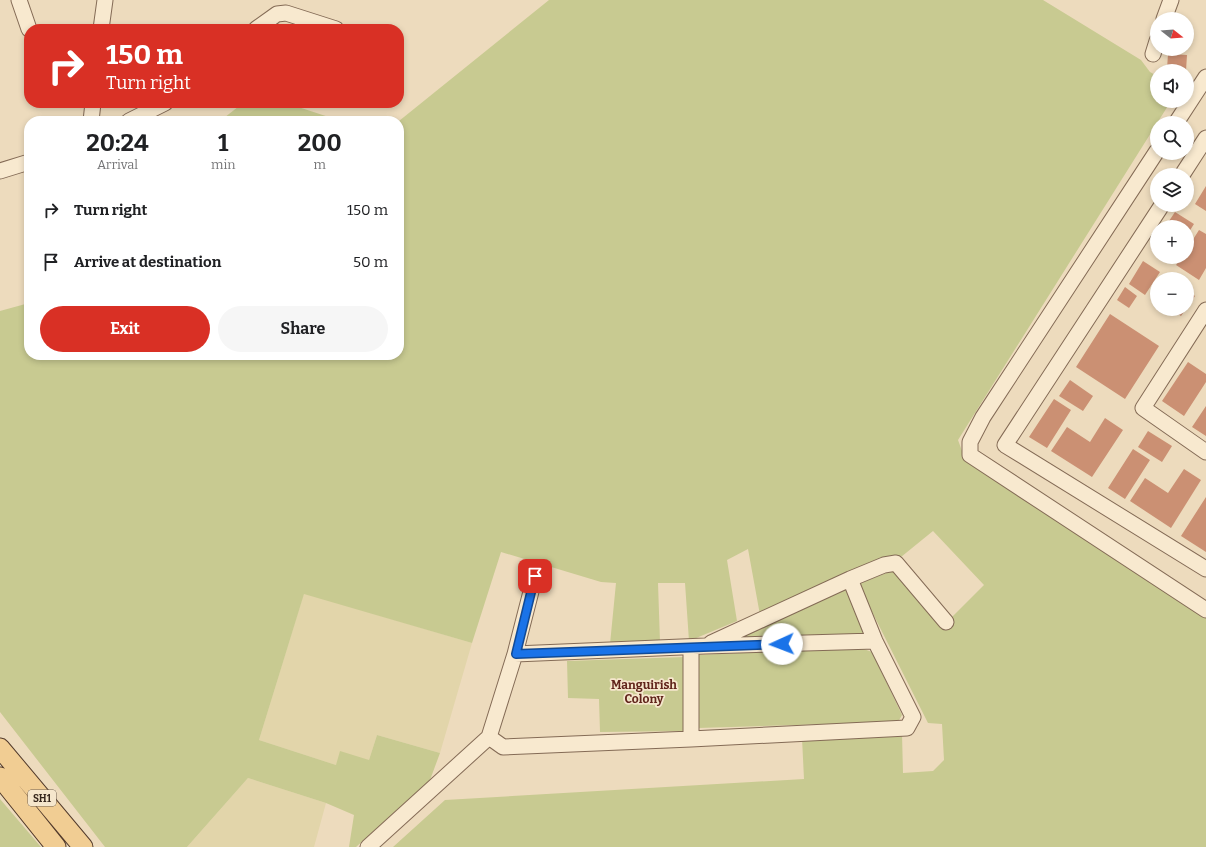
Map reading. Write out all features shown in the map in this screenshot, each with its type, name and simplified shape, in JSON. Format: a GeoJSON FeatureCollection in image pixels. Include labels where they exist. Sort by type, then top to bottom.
{"type":"FeatureCollection","features":[{"type":"Feature","properties":{"kind":"main road","name":"SH1"},"geometry":{"type":"LineString","coordinates":[[0,748],[83,847]]}},
{"type":"Feature","properties":{"kind":"main road","name":"SH1"},"geometry":{"type":"LineString","coordinates":[[0,777],[56,847]]}},
{"type":"Feature","properties":{"kind":"street"},"geometry":{"type":"LineString","coordinates":[[19,0],[27,24]]}},
{"type":"Feature","properties":{"kind":"street"},"geometry":{"type":"LineString","coordinates":[[102,24],[105,0]]}},
{"type":"Feature","properties":{"kind":"street"},"geometry":{"type":"LineString","coordinates":[[1166,12],[1170,0]]}},
{"type":"Feature","properties":{"kind":"street"},"geometry":{"type":"LineString","coordinates":[[263,24],[277,14],[286,13],[320,24]]}},
{"type":"Feature","properties":{"kind":"street"},"geometry":{"type":"LineString","coordinates":[[1181,116],[1206,77]]}},
{"type":"Feature","properties":{"kind":"street"},"geometry":{"type":"LineString","coordinates":[[139,116],[155,108]]}},
{"type":"Feature","properties":{"kind":"street"},"geometry":{"type":"LineString","coordinates":[[1187,168],[1206,138]]}},
{"type":"Feature","properties":{"kind":"street"},"geometry":{"type":"LineString","coordinates":[[1152,160],[983,417],[970,442],[970,455],[1206,610]]}},
{"type":"Feature","properties":{"kind":"street"},"geometry":{"type":"LineString","coordinates":[[0,171],[24,164]]}},
{"type":"Feature","properties":{"kind":"street"},"geometry":{"type":"LineString","coordinates":[[1157,212],[1005,444],[1206,569]]}},
{"type":"Feature","properties":{"kind":"street"},"geometry":{"type":"LineString","coordinates":[[1206,310],[1143,408],[1206,452]]}},
{"type":"Feature","properties":{"kind":"street"},"geometry":{"type":"LineString","coordinates":[[698,646],[850,579],[884,565],[896,563],[946,622]]}},
{"type":"Feature","properties":{"kind":"street"},"geometry":{"type":"LineString","coordinates":[[368,847],[489,737],[516,654],[535,576]]}},
{"type":"Feature","properties":{"kind":"street"},"geometry":{"type":"LineString","coordinates":[[489,737],[503,747],[907,728],[913,717],[875,641],[850,579]]}},
{"type":"Feature","properties":{"kind":"street"},"geometry":{"type":"LineString","coordinates":[[516,654],[698,646],[875,641]]}},
{"type":"Feature","properties":{"kind":"street"},"geometry":{"type":"LineString","coordinates":[[691,739],[698,646]]}},
{"type":"Feature","properties":{"kind":"shaded area"},"geometry":{"type":"Polygon","coordinates":[[[304,593],[472,643],[440,753],[377,735],[369,760],[336,765],[259,740],[304,593]]]}},
{"type":"Feature","properties":{"kind":"shaded area"},"geometry":{"type":"Polygon","coordinates":[[[248,778],[326,803],[314,847],[187,847],[248,778]]]}},
{"type":"Feature","properties":{"kind":"green space"},"geometry":{"type":"Polygon","coordinates":[[[549,0],[1043,0],[1141,60],[1150,72],[1150,108],[1167,108],[1162,116],[1150,116],[1150,134],[958,440],[965,459],[1206,618],[1206,847],[393,847],[445,800],[804,779],[802,738],[902,734],[903,773],[933,771],[944,760],[942,724],[928,723],[858,584],[897,569],[943,626],[984,585],[933,531],[901,557],[883,559],[760,615],[748,549],[727,560],[737,621],[689,641],[685,583],[658,583],[660,642],[610,644],[616,583],[601,582],[501,552],[472,643],[304,594],[259,740],[336,765],[340,751],[369,760],[377,735],[440,753],[430,780],[356,847],[349,847],[354,815],[326,803],[248,778],[187,847],[105,847],[0,712],[0,311],[24,304],[24,360],[404,360],[404,117],[549,0]]]}},
{"type":"Feature","properties":{"kind":"green space"},"geometry":{"type":"Polygon","coordinates":[[[237,108],[301,108],[326,116],[226,116],[237,108]]]}},
{"type":"Feature","properties":{"kind":"green space"},"geometry":{"type":"Polygon","coordinates":[[[845,588],[868,637],[731,641],[845,588]]]}},
{"type":"Feature","properties":{"kind":"green space"},"geometry":{"type":"Polygon","coordinates":[[[861,648],[872,652],[902,715],[898,722],[698,728],[696,655],[861,648]]]}},
{"type":"Feature","properties":{"kind":"green space"},"geometry":{"type":"Polygon","coordinates":[[[685,657],[687,731],[600,732],[599,699],[568,698],[567,661],[685,657]]]}},
{"type":"Feature","properties":{"kind":"green space"},"geometry":{"type":"Polygon","coordinates":[[[0,799],[41,847],[0,847],[0,799]]]}},
{"type":"Feature","properties":{"kind":"building"},"geometry":{"type":"Polygon","coordinates":[[[1168,56],[1187,56],[1186,64],[1167,64],[1168,56]]]}},
{"type":"Feature","properties":{"kind":"building"},"geometry":{"type":"Polygon","coordinates":[[[1206,186],[1206,211],[1195,204],[1206,186]]]}},
{"type":"Feature","properties":{"kind":"building"},"geometry":{"type":"Polygon","coordinates":[[[1175,212],[1188,220],[1170,220],[1175,212]]]}},
{"type":"Feature","properties":{"kind":"building"},"geometry":{"type":"Polygon","coordinates":[[[1199,230],[1206,234],[1206,268],[1199,280],[1194,277],[1194,272],[1187,272],[1176,265],[1194,264],[1194,238],[1199,230]]]}},
{"type":"Feature","properties":{"kind":"building"},"geometry":{"type":"Polygon","coordinates":[[[1143,261],[1160,272],[1150,272],[1150,287],[1145,295],[1129,284],[1143,261]]]}},
{"type":"Feature","properties":{"kind":"building"},"geometry":{"type":"Polygon","coordinates":[[[1125,287],[1137,296],[1129,308],[1117,300],[1125,287]]]}},
{"type":"Feature","properties":{"kind":"building"},"geometry":{"type":"Polygon","coordinates":[[[1110,314],[1159,346],[1125,399],[1076,367],[1110,314]]]}},
{"type":"Feature","properties":{"kind":"building"},"geometry":{"type":"Polygon","coordinates":[[[1188,362],[1206,374],[1206,382],[1184,416],[1162,401],[1188,362]]]}},
{"type":"Feature","properties":{"kind":"building"},"geometry":{"type":"Polygon","coordinates":[[[1070,380],[1093,396],[1083,411],[1059,396],[1070,380]]]}},
{"type":"Feature","properties":{"kind":"building"},"geometry":{"type":"Polygon","coordinates":[[[1054,399],[1071,410],[1047,448],[1029,437],[1054,399]]]}},
{"type":"Feature","properties":{"kind":"building"},"geometry":{"type":"Polygon","coordinates":[[[1206,406],[1206,436],[1192,427],[1206,406]]]}},
{"type":"Feature","properties":{"kind":"building"},"geometry":{"type":"Polygon","coordinates":[[[1105,418],[1123,430],[1092,477],[1051,451],[1067,427],[1090,442],[1105,418]]]}},
{"type":"Feature","properties":{"kind":"building"},"geometry":{"type":"Polygon","coordinates":[[[1148,431],[1172,446],[1162,462],[1138,447],[1148,431]]]}},
{"type":"Feature","properties":{"kind":"building"},"geometry":{"type":"Polygon","coordinates":[[[1133,449],[1150,460],[1125,499],[1108,488],[1133,449]]]}},
{"type":"Feature","properties":{"kind":"building"},"geometry":{"type":"Polygon","coordinates":[[[1184,469],[1201,480],[1171,528],[1130,501],[1145,478],[1168,493],[1184,469]]]}},
{"type":"Feature","properties":{"kind":"building"},"geometry":{"type":"Polygon","coordinates":[[[1206,497],[1206,552],[1181,536],[1206,497]]]}},
{"type":"Feature","properties":{"kind":"district","name":"Manguirish Colony"},"geometry":{"type":"Point","coordinates":[644,692]}},
{"type":"Feature","properties":{"kind":"route"},"geometry":{"type":"LineString","coordinates":[[535,576],[516,654],[782,644]]}}]}
